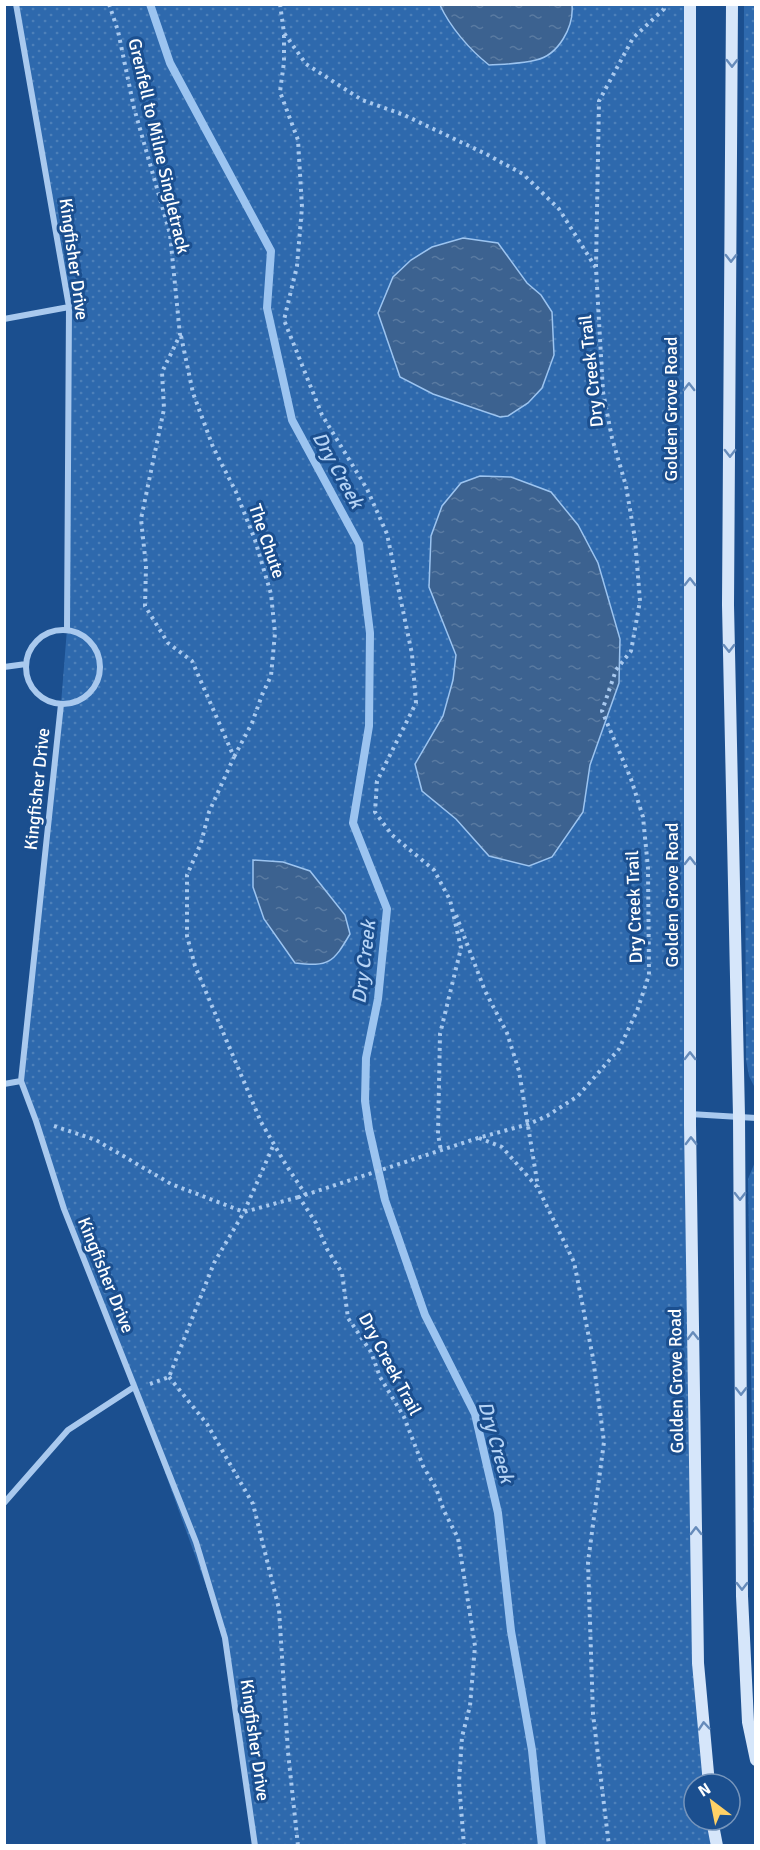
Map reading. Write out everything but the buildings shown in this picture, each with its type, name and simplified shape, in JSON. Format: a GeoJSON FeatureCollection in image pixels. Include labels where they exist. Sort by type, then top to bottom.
{"type":"FeatureCollection","features":[{"type":"Feature","properties":{"kind":"main road","name":"Golden Grove Road"},"geometry":{"type":"LineString","coordinates":[[690,4],[690,1114],[698,1663],[708,1772]]}},
{"type":"Feature","properties":{"kind":"main road"},"geometry":{"type":"LineString","coordinates":[[732,4],[728,605],[739,1116],[742,1596],[748,1722],[756,1760]]}},
{"type":"Feature","properties":{"kind":"street","name":"Kingfisher Drive"},"geometry":{"type":"LineString","coordinates":[[16,4],[69,307],[67,630]]}},
{"type":"Feature","properties":{"kind":"street"},"geometry":{"type":"LineString","coordinates":[[4,319],[69,307]]}},
{"type":"Feature","properties":{"kind":"street"},"geometry":{"type":"LineString","coordinates":[[55,630],[80,633],[90,640],[101,663],[100,676],[95,688],[86,697],[74,703],[62,705],[50,702],[31,687],[26,664],[28,652],[34,642],[55,630]]}},
{"type":"Feature","properties":{"kind":"street"},"geometry":{"type":"LineString","coordinates":[[4,667],[26,664]]}},
{"type":"Feature","properties":{"kind":"street","name":"Kingfisher Drive"},"geometry":{"type":"LineString","coordinates":[[62,705],[21,1081],[64,1209],[196,1542],[225,1638],[255,1845]]}},
{"type":"Feature","properties":{"kind":"street"},"geometry":{"type":"LineString","coordinates":[[4,1084],[21,1081]]}},
{"type":"Feature","properties":{"kind":"street"},"geometry":{"type":"LineString","coordinates":[[690,1114],[756,1118]]}},
{"type":"Feature","properties":{"kind":"street"},"geometry":{"type":"LineString","coordinates":[[4,1503],[68,1431],[134,1387]]}},
{"type":"Feature","properties":{"kind":"path","name":"Grenfell to Milne Singletrack"},"geometry":{"type":"LineString","coordinates":[[110,4],[134,108],[170,234],[180,335]]}},
{"type":"Feature","properties":{"kind":"path","name":"Dry Creek Trail"},"geometry":{"type":"LineString","coordinates":[[280,4],[284,33],[306,64],[362,100],[404,115],[523,174],[559,209],[596,268],[603,392],[612,438],[628,496],[635,539],[640,601],[631,651],[616,670],[602,711],[631,779],[643,817],[648,868],[649,975],[637,1011],[619,1049],[578,1096],[547,1116],[529,1124],[478,1138],[299,1197],[316,1223],[327,1249],[342,1273],[348,1318],[371,1352],[380,1377],[404,1417],[423,1466],[436,1488],[444,1511],[458,1538],[475,1646],[470,1706],[462,1737],[459,1782],[464,1845]]}},
{"type":"Feature","properties":{"kind":"path"},"geometry":{"type":"LineString","coordinates":[[596,268],[599,101],[633,38],[664,9],[663,4]]}},
{"type":"Feature","properties":{"kind":"path"},"geometry":{"type":"LineString","coordinates":[[284,33],[284,62],[280,92],[298,140],[302,207],[297,266],[284,320],[322,415],[367,489],[387,534],[411,654],[416,703],[377,781],[375,812],[392,835],[434,870],[450,900],[485,991],[507,1033],[519,1071],[538,1188]]}},
{"type":"Feature","properties":{"kind":"path"},"geometry":{"type":"LineString","coordinates":[[180,335],[162,372],[164,409],[141,519],[146,566],[145,606],[168,643],[192,662],[234,757],[209,812],[201,843],[188,874],[187,936],[195,966],[261,1122],[306,1195]]}},
{"type":"Feature","properties":{"kind":"path","name":"The Chute"},"geometry":{"type":"LineString","coordinates":[[180,335],[193,393],[213,447],[236,492],[255,540],[271,594],[275,633],[271,676],[252,723],[234,757]]}},
{"type":"Feature","properties":{"kind":"path"},"geometry":{"type":"LineString","coordinates":[[441,1151],[438,1134],[441,1034],[461,948],[450,900]]}},
{"type":"Feature","properties":{"kind":"path"},"geometry":{"type":"LineString","coordinates":[[36,1120],[96,1140],[171,1184],[244,1212],[299,1197]]}},
{"type":"Feature","properties":{"kind":"path"},"geometry":{"type":"LineString","coordinates":[[478,1138],[502,1147],[538,1188],[574,1262],[593,1358],[603,1442],[588,1563],[593,1714],[609,1845]]}},
{"type":"Feature","properties":{"kind":"path"},"geometry":{"type":"LineString","coordinates":[[134,1387],[170,1377],[214,1263],[244,1212],[275,1143]]}},
{"type":"Feature","properties":{"kind":"path"},"geometry":{"type":"LineString","coordinates":[[170,1377],[207,1424],[254,1504],[279,1609],[288,1752],[298,1845]]}},
{"type":"Feature","properties":{"kind":"shaded area"},"geometry":{"type":"Polygon","coordinates":[[[755,4],[755,1088],[749,1076],[746,1060],[743,432],[744,5],[755,4]]]}},
{"type":"Feature","properties":{"kind":"shaded area"},"geometry":{"type":"Polygon","coordinates":[[[16,5],[690,5],[698,1663],[708,1772],[682,1772],[682,1832],[714,1832],[717,1845],[255,1845],[225,1638],[134,1387],[64,1209],[21,1081],[67,629],[69,307],[16,5]]]}},
{"type":"Feature","properties":{"kind":"shaded area"},"geometry":{"type":"Polygon","coordinates":[[[755,1162],[755,1625],[748,1179],[755,1162]]]}},
{"type":"Feature","properties":{"kind":"water"},"geometry":{"type":"Polygon","coordinates":[[[440,5],[572,5],[572,13],[568,30],[552,52],[536,60],[489,65],[461,38],[440,5]]]}},
{"type":"Feature","properties":{"kind":"water"},"geometry":{"type":"Polygon","coordinates":[[[463,238],[498,243],[527,283],[541,295],[552,312],[554,355],[542,388],[528,403],[508,416],[500,417],[433,394],[400,377],[378,313],[393,277],[411,260],[432,247],[463,238]]]}},
{"type":"Feature","properties":{"kind":"water"},"geometry":{"type":"Polygon","coordinates":[[[480,476],[511,477],[551,492],[578,525],[598,563],[620,639],[619,683],[590,765],[583,812],[552,857],[529,866],[489,856],[456,819],[422,791],[415,764],[443,716],[453,680],[456,655],[429,587],[431,536],[442,506],[461,483],[480,476]]]}},
{"type":"Feature","properties":{"kind":"water"},"geometry":{"type":"Polygon","coordinates":[[[253,860],[283,862],[310,871],[345,915],[350,934],[329,961],[316,964],[295,963],[264,919],[253,887],[253,860]]]}},
{"type":"Feature","properties":{"kind":"waterway","name":"Dry Creek"},"geometry":{"type":"LineString","coordinates":[[150,4],[170,63],[271,251],[267,308],[292,420],[359,544],[370,633],[369,726],[353,823],[387,909],[378,999],[366,1058],[365,1101],[385,1200],[425,1315],[475,1414],[498,1513],[511,1631],[532,1750],[542,1846]]}}]}
